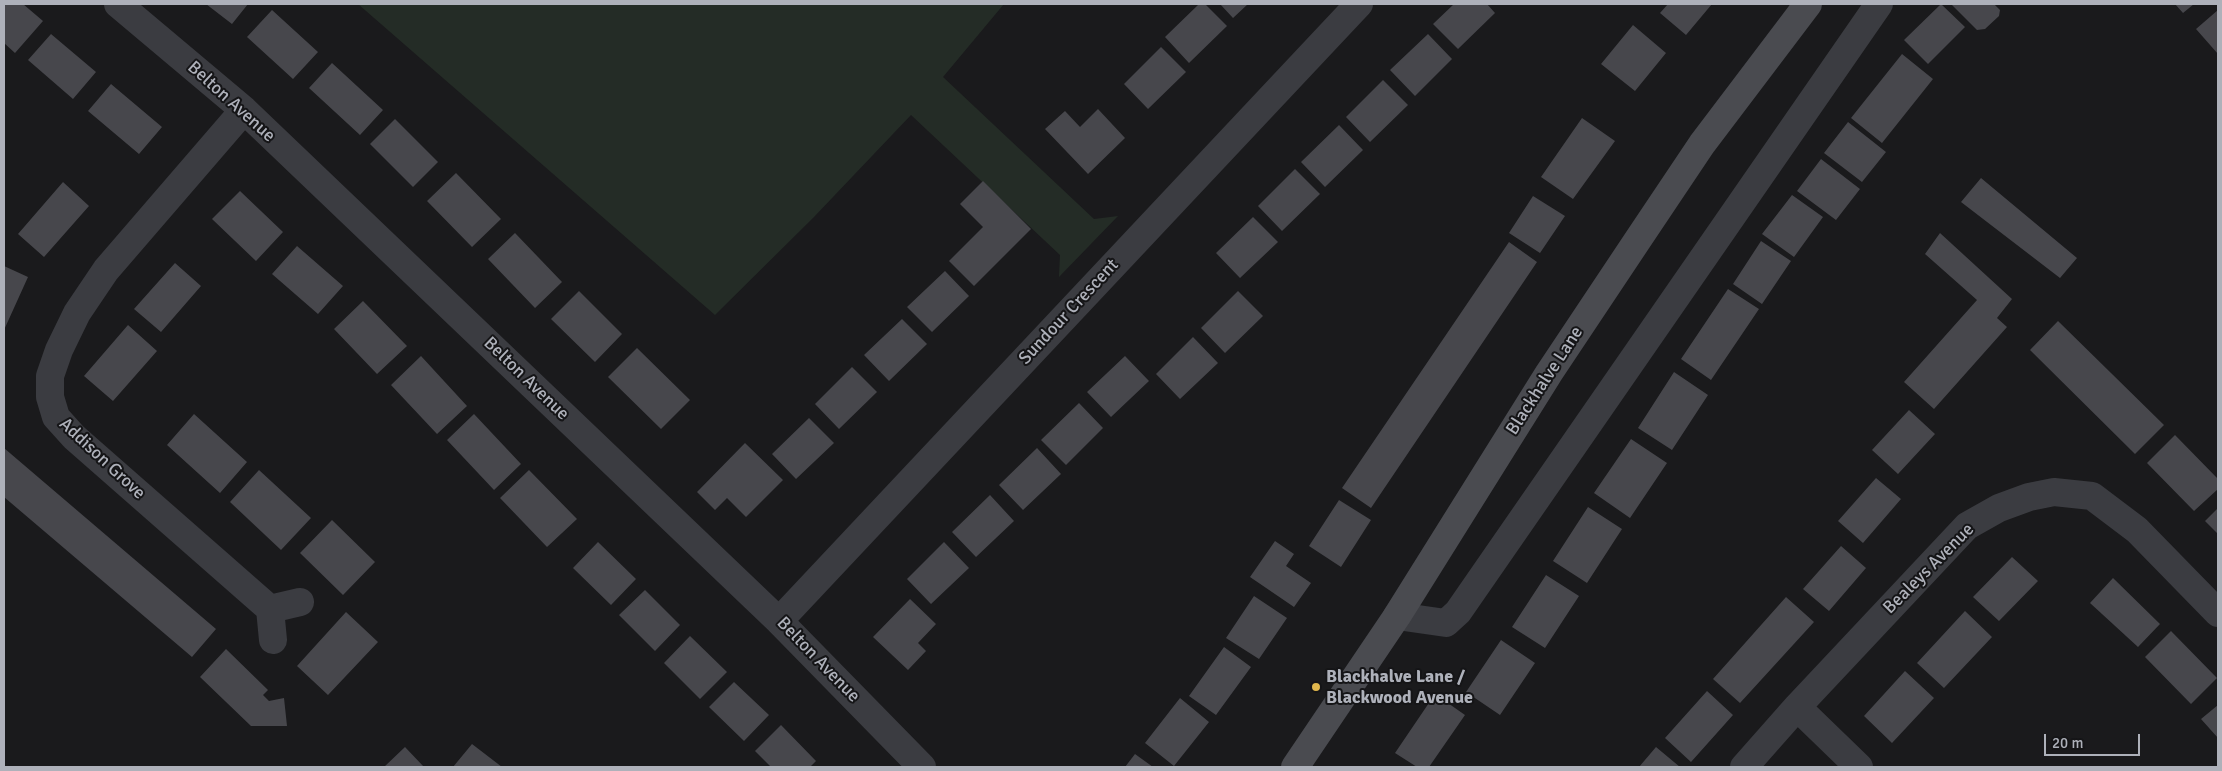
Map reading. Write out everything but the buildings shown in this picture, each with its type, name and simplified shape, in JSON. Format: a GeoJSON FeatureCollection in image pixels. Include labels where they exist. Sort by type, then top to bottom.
{"type":"FeatureCollection","features":[{"type":"Feature","properties":{"kind":"main road","name":"Blackhalve Lane"},"geometry":{"type":"LineString","coordinates":[[1294,767],[1397,616],[1549,373],[1702,144],[1808,4]]}},
{"type":"Feature","properties":{"kind":"street","name":"Belton Avenue"},"geometry":{"type":"LineString","coordinates":[[118,4],[244,110],[779,620],[922,767]]}},
{"type":"Feature","properties":{"kind":"street","name":"Sundour Crescent"},"geometry":{"type":"LineString","coordinates":[[779,620],[1359,4]]}},
{"type":"Feature","properties":{"kind":"street"},"geometry":{"type":"LineString","coordinates":[[1397,616],[1446,623],[1458,612],[1879,4]]}},
{"type":"Feature","properties":{"kind":"street","name":"Addison Grove"},"geometry":{"type":"LineString","coordinates":[[244,110],[106,270],[77,313],[59,350],[50,376],[50,397],[56,417],[74,437],[270,609]]}},
{"type":"Feature","properties":{"kind":"street","name":"Bealeys Avenue"},"geometry":{"type":"LineString","coordinates":[[1744,767],[1797,707],[1967,526],[1999,508],[2029,497],[2054,492],[2092,496],[2138,530],[2218,613]]}},
{"type":"Feature","properties":{"kind":"street"},"geometry":{"type":"LineString","coordinates":[[273,640],[270,609],[300,602]]}},
{"type":"Feature","properties":{"kind":"street"},"geometry":{"type":"LineString","coordinates":[[1797,707],[1859,767]]}},
{"type":"Feature","properties":{"kind":"shaded area"},"geometry":{"type":"Polygon","coordinates":[[[358,4],[1004,4],[943,77],[1094,219],[1118,216],[1059,277],[1060,255],[911,115],[814,217],[715,315],[358,4]]]}},
{"type":"Feature","properties":{"kind":"place","name":"Blackhalve Lane / Blackwood Avenue"},"geometry":{"type":"Point","coordinates":[1316,687]}}]}
